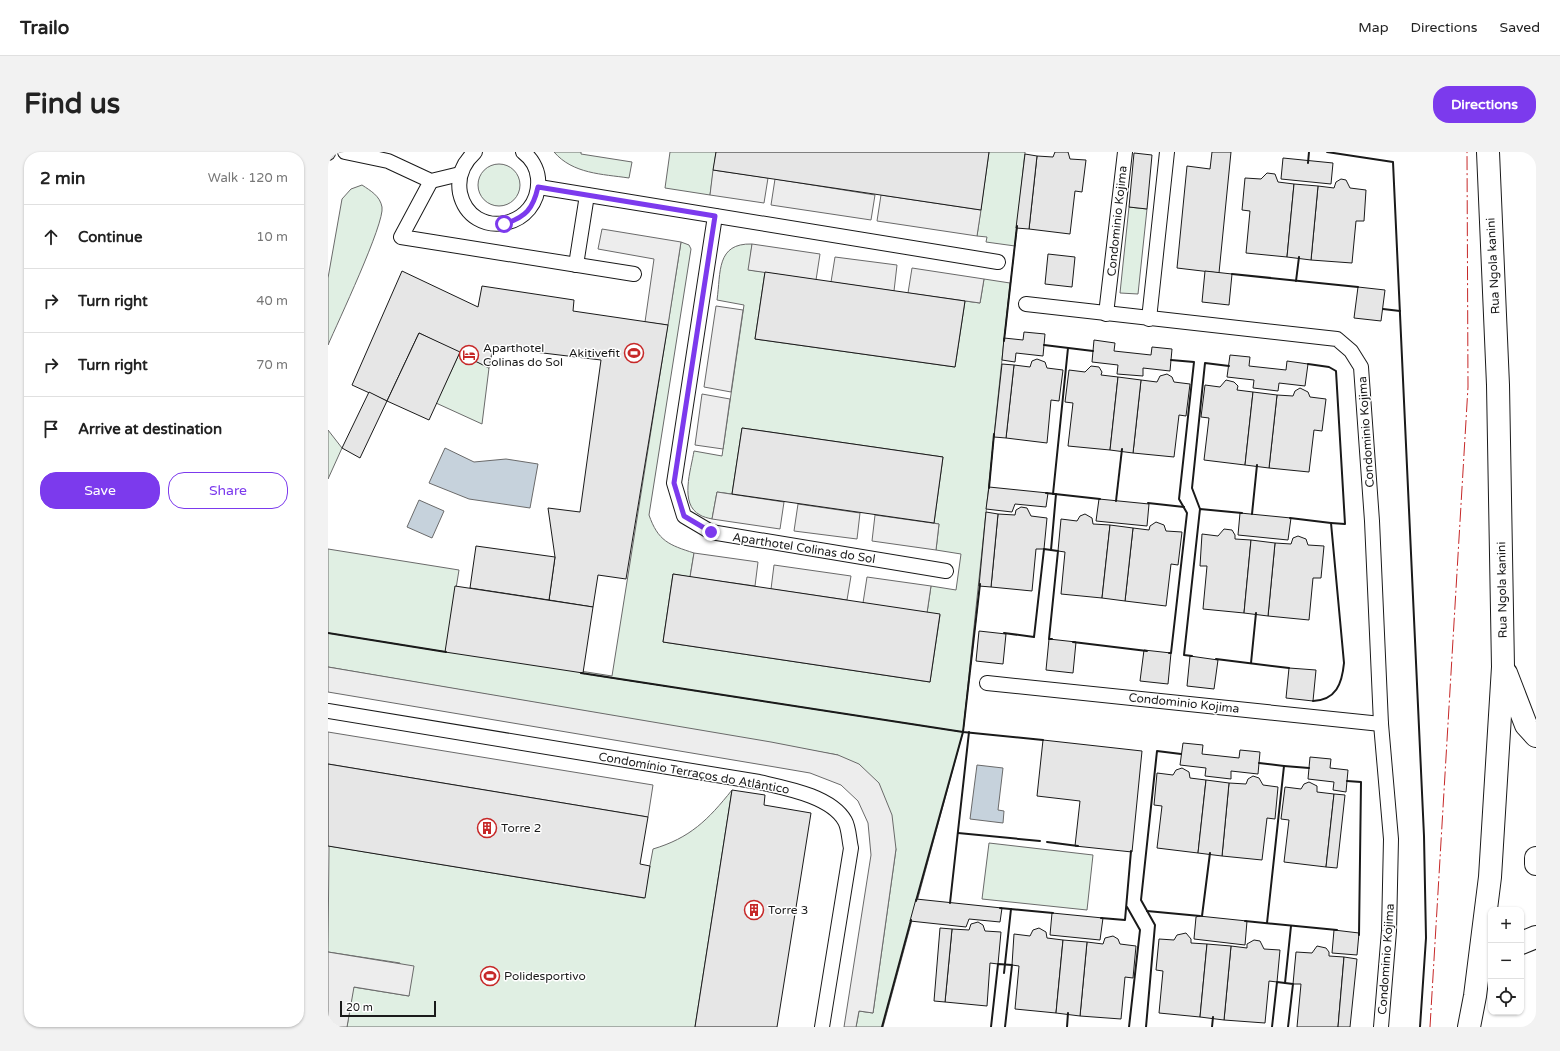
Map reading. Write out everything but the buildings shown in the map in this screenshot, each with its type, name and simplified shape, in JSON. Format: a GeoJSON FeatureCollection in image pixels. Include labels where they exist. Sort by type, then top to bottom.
{"type":"FeatureCollection","features":[{"type":"Feature","properties":{"kind":"main road","name":"Rua Ngola kanini"},"geometry":{"type":"LineString","coordinates":[[1469,1027],[1475,996],[1490,877],[1503,667],[1498,385],[1488,152]]}},
{"type":"Feature","properties":{"kind":"main road"},"geometry":{"type":"LineString","coordinates":[[1503,667],[1526,725],[1536,736]]}},
{"type":"Feature","properties":{"kind":"main road"},"geometry":{"type":"LineString","coordinates":[[1536,858],[1536,864]]}},
{"type":"Feature","properties":{"kind":"main road"},"geometry":{"type":"LineString","coordinates":[[1524,942],[1536,937]]}},
{"type":"Feature","properties":{"kind":"main road"},"geometry":{"type":"LineString","coordinates":[[1475,996],[1488,976]]}},
{"type":"Feature","properties":{"kind":"lane"},"geometry":{"type":"LineString","coordinates":[[345,152],[388,161],[431,181],[460,174]]}},
{"type":"Feature","properties":{"kind":"lane"},"geometry":{"type":"LineString","coordinates":[[475,152],[465,162],[460,174],[459,187],[462,200],[469,211],[479,219],[491,224],[504,224],[517,220],[528,212],[535,200],[538,187],[537,174],[532,162],[524,152]]}},
{"type":"Feature","properties":{"kind":"lane","name":"Condominio Kojima"},"geometry":{"type":"LineString","coordinates":[[1106,314],[1125,152]]}},
{"type":"Feature","properties":{"kind":"lane"},"geometry":{"type":"LineString","coordinates":[[1149,318],[1167,152]]}},
{"type":"Feature","properties":{"kind":"lane"},"geometry":{"type":"LineString","coordinates":[[431,181],[401,237],[634,274]]}},
{"type":"Feature","properties":{"kind":"lane"},"geometry":{"type":"LineString","coordinates":[[538,187],[998,262]]}},
{"type":"Feature","properties":{"kind":"lane"},"geometry":{"type":"LineString","coordinates":[[576,265],[587,195]]}},
{"type":"Feature","properties":{"kind":"lane","name":"Aparthotel Colinas do Sol"},"geometry":{"type":"LineString","coordinates":[[715,216],[674,483],[684,516],[711,532],[946,571]]}},
{"type":"Feature","properties":{"kind":"lane","name":"Condominio Kojima"},"geometry":{"type":"LineString","coordinates":[[1026,304],[1337,339],[1351,351],[1361,367],[1372,520],[1381,724],[1390,839],[1389,931],[1381,1027]]}},
{"type":"Feature","properties":{"kind":"lane","name":"Condominio Kojima"},"geometry":{"type":"LineString","coordinates":[[987,683],[1381,724]]}},
{"type":"Feature","properties":{"kind":"lane","name":"Condomínio Terraços do Atlântico"},"geometry":{"type":"LineString","coordinates":[[328,711],[759,782],[800,792],[828,804],[845,821],[851,848],[822,1027]]}},
{"type":"Feature","properties":{"kind":"green space"},"geometry":{"type":"Polygon","coordinates":[[[554,152],[581,152],[581,154],[632,162],[629,178],[598,174],[579,169],[570,165],[554,152]]]}},
{"type":"Feature","properties":{"kind":"green space"},"geometry":{"type":"Polygon","coordinates":[[[670,152],[716,152],[710,195],[665,188],[670,152]]]}},
{"type":"Feature","properties":{"kind":"green space"},"geometry":{"type":"Polygon","coordinates":[[[989,152],[1025,152],[1015,246],[986,242],[987,237],[977,236],[989,152]]]}},
{"type":"Feature","properties":{"kind":"green space"},"geometry":{"type":"Polygon","coordinates":[[[499,164],[514,170],[520,185],[514,200],[499,206],[484,200],[478,185],[484,170],[499,164]]]}},
{"type":"Feature","properties":{"kind":"green space"},"geometry":{"type":"Polygon","coordinates":[[[362,185],[375,194],[381,203],[381,217],[369,252],[328,345],[328,278],[342,199],[351,189],[362,185]]]}},
{"type":"Feature","properties":{"kind":"green space"},"geometry":{"type":"Polygon","coordinates":[[[1129,207],[1147,209],[1138,294],[1120,293],[1129,207]]]}},
{"type":"Feature","properties":{"kind":"green space"},"geometry":{"type":"Polygon","coordinates":[[[681,242],[689,245],[691,249],[649,515],[656,531],[666,541],[694,553],[690,577],[673,574],[663,642],[930,682],[940,615],[927,613],[931,586],[956,590],[961,554],[936,550],[939,524],[934,523],[943,457],[742,428],[732,494],[717,492],[712,519],[700,515],[694,510],[690,503],[688,486],[694,451],[722,456],[744,305],[717,300],[720,270],[722,261],[732,248],[740,245],[752,244],[749,270],[765,272],[755,339],[955,367],[965,301],[980,303],[984,279],[1010,283],[963,732],[883,1027],[856,1027],[859,1011],[873,1013],[896,849],[838,755],[328,667],[328,549],[459,570],[446,650],[612,676],[681,242]]]}},
{"type":"Feature","properties":{"kind":"green space"},"geometry":{"type":"Polygon","coordinates":[[[460,352],[489,368],[482,424],[436,403],[460,352]]]}},
{"type":"Feature","properties":{"kind":"green space"},"geometry":{"type":"Polygon","coordinates":[[[328,430],[342,448],[328,479],[328,430]]]}},
{"type":"Feature","properties":{"kind":"green space"},"geometry":{"type":"Polygon","coordinates":[[[732,790],[695,1027],[347,1027],[353,987],[409,996],[400,963],[328,952],[329,846],[644,898],[653,849],[678,839],[697,827],[715,810],[732,790]]]}},
{"type":"Feature","properties":{"kind":"green space"},"geometry":{"type":"Polygon","coordinates":[[[989,843],[1093,855],[1087,910],[982,899],[989,843]]]}},
{"type":"Feature","properties":{"kind":"shaded area"},"geometry":{"type":"Polygon","coordinates":[[[713,170],[768,178],[764,203],[710,195],[713,170]]]}},
{"type":"Feature","properties":{"kind":"shaded area"},"geometry":{"type":"Polygon","coordinates":[[[775,179],[875,195],[871,220],[771,205],[775,179]]]}},
{"type":"Feature","properties":{"kind":"shaded area"},"geometry":{"type":"Polygon","coordinates":[[[881,195],[981,210],[977,236],[877,221],[881,195]]]}},
{"type":"Feature","properties":{"kind":"shaded area"},"geometry":{"type":"Polygon","coordinates":[[[602,229],[681,242],[668,325],[645,322],[654,259],[598,249],[602,229]]]}},
{"type":"Feature","properties":{"kind":"shaded area"},"geometry":{"type":"Polygon","coordinates":[[[752,244],[820,254],[816,280],[748,270],[752,244]]]}},
{"type":"Feature","properties":{"kind":"shaded area"},"geometry":{"type":"Polygon","coordinates":[[[835,257],[897,265],[894,291],[831,282],[835,257]]]}},
{"type":"Feature","properties":{"kind":"shaded area"},"geometry":{"type":"Polygon","coordinates":[[[912,268],[984,279],[980,303],[908,293],[912,268]]]}},
{"type":"Feature","properties":{"kind":"shaded area"},"geometry":{"type":"Polygon","coordinates":[[[716,306],[743,310],[731,392],[704,387],[716,306]]]}},
{"type":"Feature","properties":{"kind":"shaded area"},"geometry":{"type":"Polygon","coordinates":[[[702,394],[730,399],[723,449],[695,445],[702,394]]]}},
{"type":"Feature","properties":{"kind":"shaded area"},"geometry":{"type":"Polygon","coordinates":[[[445,448],[474,462],[506,459],[538,464],[530,508],[469,499],[429,483],[445,448]]]}},
{"type":"Feature","properties":{"kind":"shaded area"},"geometry":{"type":"Polygon","coordinates":[[[717,492],[784,502],[780,529],[712,519],[717,492]]]}},
{"type":"Feature","properties":{"kind":"shaded area"},"geometry":{"type":"Polygon","coordinates":[[[419,500],[444,511],[432,538],[407,527],[419,500]]]}},
{"type":"Feature","properties":{"kind":"shaded area"},"geometry":{"type":"Polygon","coordinates":[[[798,504],[860,513],[857,539],[794,531],[798,504]]]}},
{"type":"Feature","properties":{"kind":"shaded area"},"geometry":{"type":"Polygon","coordinates":[[[875,515],[939,524],[936,550],[872,541],[875,515]]]}},
{"type":"Feature","properties":{"kind":"shaded area"},"geometry":{"type":"Polygon","coordinates":[[[694,553],[758,562],[755,586],[690,577],[694,553]]]}},
{"type":"Feature","properties":{"kind":"shaded area"},"geometry":{"type":"Polygon","coordinates":[[[774,565],[851,576],[847,600],[771,589],[774,565]]]}},
{"type":"Feature","properties":{"kind":"shaded area"},"geometry":{"type":"Polygon","coordinates":[[[867,577],[931,586],[927,613],[863,603],[867,577]]]}},
{"type":"Feature","properties":{"kind":"shaded area"},"geometry":{"type":"Polygon","coordinates":[[[328,667],[771,742],[838,755],[859,764],[879,783],[892,815],[896,849],[873,1013],[859,1011],[856,1027],[844,1027],[871,855],[868,823],[858,801],[841,785],[810,773],[328,692],[328,667]]]}},
{"type":"Feature","properties":{"kind":"shaded area"},"geometry":{"type":"Polygon","coordinates":[[[328,732],[653,785],[648,817],[328,764],[328,732]]]}},
{"type":"Feature","properties":{"kind":"shaded area"},"geometry":{"type":"Polygon","coordinates":[[[977,765],[1003,768],[998,810],[1004,811],[1003,823],[970,819],[977,765]]]}},
{"type":"Feature","properties":{"kind":"shaded area"},"geometry":{"type":"Polygon","coordinates":[[[328,952],[414,966],[409,996],[354,987],[347,1027],[328,1027],[328,952]]]}},
{"type":"Feature","properties":{"kind":"fence"},"geometry":{"type":"LineString","coordinates":[[1004,341],[1017,226]]}},
{"type":"Feature","properties":{"kind":"fence"},"geometry":{"type":"LineString","coordinates":[[989,488],[994,434]]}},
{"type":"Feature","properties":{"kind":"fence"},"geometry":{"type":"LineString","coordinates":[[580,673],[963,732],[980,584]]}},
{"type":"Feature","properties":{"kind":"fence"},"geometry":{"type":"LineString","coordinates":[[328,633],[446,652]]}},
{"type":"Feature","properties":{"kind":"wall"},"geometry":{"type":"LineString","coordinates":[[1308,163],[1309,152]]}},
{"type":"Feature","properties":{"kind":"wall"},"geometry":{"type":"LineString","coordinates":[[1327,152],[1393,162],[1424,836],[1426,938],[1420,1027]]}},
{"type":"Feature","properties":{"kind":"wall"},"geometry":{"type":"LineString","coordinates":[[1004,341],[1017,226]]}},
{"type":"Feature","properties":{"kind":"wall"},"geometry":{"type":"LineString","coordinates":[[1296,281],[1299,257]]}},
{"type":"Feature","properties":{"kind":"wall"},"geometry":{"type":"LineString","coordinates":[[1232,274],[1358,287]]}},
{"type":"Feature","properties":{"kind":"wall"},"geometry":{"type":"LineString","coordinates":[[1383,309],[1400,311]]}},
{"type":"Feature","properties":{"kind":"wall"},"geometry":{"type":"LineString","coordinates":[[1044,345],[1093,351]]}},
{"type":"Feature","properties":{"kind":"wall"},"geometry":{"type":"LineString","coordinates":[[1051,550],[1056,494],[1053,494],[1068,348]]}},
{"type":"Feature","properties":{"kind":"wall"},"geometry":{"type":"LineString","coordinates":[[1169,653],[1171,653],[1187,513],[1179,499],[1194,362],[1171,360]]}},
{"type":"Feature","properties":{"kind":"wall"},"geometry":{"type":"LineString","coordinates":[[1200,509],[1192,488],[1205,363],[1229,366]]}},
{"type":"Feature","properties":{"kind":"wall"},"geometry":{"type":"LineString","coordinates":[[1308,364],[1329,367],[1336,371],[1345,524],[1331,523]]}},
{"type":"Feature","properties":{"kind":"wall"},"geometry":{"type":"LineString","coordinates":[[989,488],[994,434]]}},
{"type":"Feature","properties":{"kind":"wall"},"geometry":{"type":"LineString","coordinates":[[1116,501],[1122,449]]}},
{"type":"Feature","properties":{"kind":"wall"},"geometry":{"type":"LineString","coordinates":[[1252,514],[1257,465]]}},
{"type":"Feature","properties":{"kind":"wall"},"geometry":{"type":"LineString","coordinates":[[1046,493],[1100,499]]}},
{"type":"Feature","properties":{"kind":"wall"},"geometry":{"type":"LineString","coordinates":[[1148,503],[1184,507]]}},
{"type":"Feature","properties":{"kind":"wall"},"geometry":{"type":"LineString","coordinates":[[1192,656],[1184,655],[1200,509],[1242,513]]}},
{"type":"Feature","properties":{"kind":"wall"},"geometry":{"type":"LineString","coordinates":[[1290,518],[1331,523],[1344,663],[1342,678],[1336,690],[1327,698],[1313,701]]}},
{"type":"Feature","properties":{"kind":"wall"},"geometry":{"type":"LineString","coordinates":[[1004,633],[1034,637],[1044,549],[1058,551],[1049,639],[1052,639]]}},
{"type":"Feature","properties":{"kind":"wall"},"geometry":{"type":"LineString","coordinates":[[980,584],[963,732],[1043,740]]}},
{"type":"Feature","properties":{"kind":"wall"},"geometry":{"type":"LineString","coordinates":[[1251,663],[1256,613]]}},
{"type":"Feature","properties":{"kind":"wall"},"geometry":{"type":"LineString","coordinates":[[328,633],[446,652]]}},
{"type":"Feature","properties":{"kind":"wall"},"geometry":{"type":"LineString","coordinates":[[1073,642],[1147,651]]}},
{"type":"Feature","properties":{"kind":"wall"},"geometry":{"type":"LineString","coordinates":[[1216,659],[1289,668]]}},
{"type":"Feature","properties":{"kind":"wall"},"geometry":{"type":"LineString","coordinates":[[581,673],[963,732],[916,901]]}},
{"type":"Feature","properties":{"kind":"wall"},"geometry":{"type":"LineString","coordinates":[[950,903],[969,732]]}},
{"type":"Feature","properties":{"kind":"wall"},"geometry":{"type":"LineString","coordinates":[[1146,1027],[1155,925],[1141,900],[1157,751],[1181,754]]}},
{"type":"Feature","properties":{"kind":"wall"},"geometry":{"type":"LineString","coordinates":[[1259,763],[1284,766],[1267,923]]}},
{"type":"Feature","properties":{"kind":"wall"},"geometry":{"type":"LineString","coordinates":[[1284,766],[1309,768]]}},
{"type":"Feature","properties":{"kind":"wall"},"geometry":{"type":"LineString","coordinates":[[1347,781],[1361,782],[1359,935]]}},
{"type":"Feature","properties":{"kind":"wall"},"geometry":{"type":"LineString","coordinates":[[958,833],[1040,841]]}},
{"type":"Feature","properties":{"kind":"wall"},"geometry":{"type":"LineString","coordinates":[[1047,842],[1078,846]]}},
{"type":"Feature","properties":{"kind":"wall"},"geometry":{"type":"LineString","coordinates":[[1101,918],[1125,920],[1131,851]]}},
{"type":"Feature","properties":{"kind":"wall"},"geometry":{"type":"LineString","coordinates":[[1202,916],[1210,853]]}},
{"type":"Feature","properties":{"kind":"wall"},"geometry":{"type":"LineString","coordinates":[[1127,907],[1140,930],[1129,1027]]}},
{"type":"Feature","properties":{"kind":"wall"},"geometry":{"type":"LineString","coordinates":[[1000,908],[1053,913]]}},
{"type":"Feature","properties":{"kind":"wall"},"geometry":{"type":"LineString","coordinates":[[1004,973],[1011,909]]}},
{"type":"Feature","properties":{"kind":"wall"},"geometry":{"type":"LineString","coordinates":[[1147,911],[1200,916]]}},
{"type":"Feature","properties":{"kind":"wall"},"geometry":{"type":"LineString","coordinates":[[882,1027],[911,920]]}},
{"type":"Feature","properties":{"kind":"wall"},"geometry":{"type":"LineString","coordinates":[[1245,921],[1337,930]]}},
{"type":"Feature","properties":{"kind":"wall"},"geometry":{"type":"LineString","coordinates":[[1285,983],[1291,926]]}},
{"type":"Feature","properties":{"kind":"wall"},"geometry":{"type":"LineString","coordinates":[[991,1027],[998,964],[1012,965],[1005,1027]]}},
{"type":"Feature","properties":{"kind":"wall"},"geometry":{"type":"LineString","coordinates":[[1272,1027],[1277,982],[1293,984],[1288,1027]]}},
{"type":"Feature","properties":{"kind":"wall"},"geometry":{"type":"LineString","coordinates":[[1067,1027],[1068,1013]]}},
{"type":"Feature","properties":{"kind":"wall"},"geometry":{"type":"LineString","coordinates":[[1212,1027],[1213,1017]]}},
{"type":"Feature","properties":{"kind":"power"},"geometry":{"type":"LineString","coordinates":[[1430,1027],[1468,387],[1467,152]]}},
{"type":"Feature","properties":{"kind":"place","name":"Akitivefit"},"geometry":{"type":"Point","coordinates":[634,353]}},
{"type":"Feature","properties":{"kind":"place","name":"Aparthotel Colinas do Sol"},"geometry":{"type":"Point","coordinates":[469,355]}},
{"type":"Feature","properties":{"kind":"place","name":"Torre 2"},"geometry":{"type":"Point","coordinates":[487,828]}},
{"type":"Feature","properties":{"kind":"place","name":"Torre 3"},"geometry":{"type":"Point","coordinates":[754,910]}},
{"type":"Feature","properties":{"kind":"place","name":"Polidesportivo"},"geometry":{"type":"Point","coordinates":[490,976]}},
{"type":"Feature","properties":{"kind":"route"},"geometry":{"type":"LineString","coordinates":[[504,224],[517,220],[528,212],[535,200],[538,187],[715,216],[674,483],[684,516],[711,532]]}}]}
